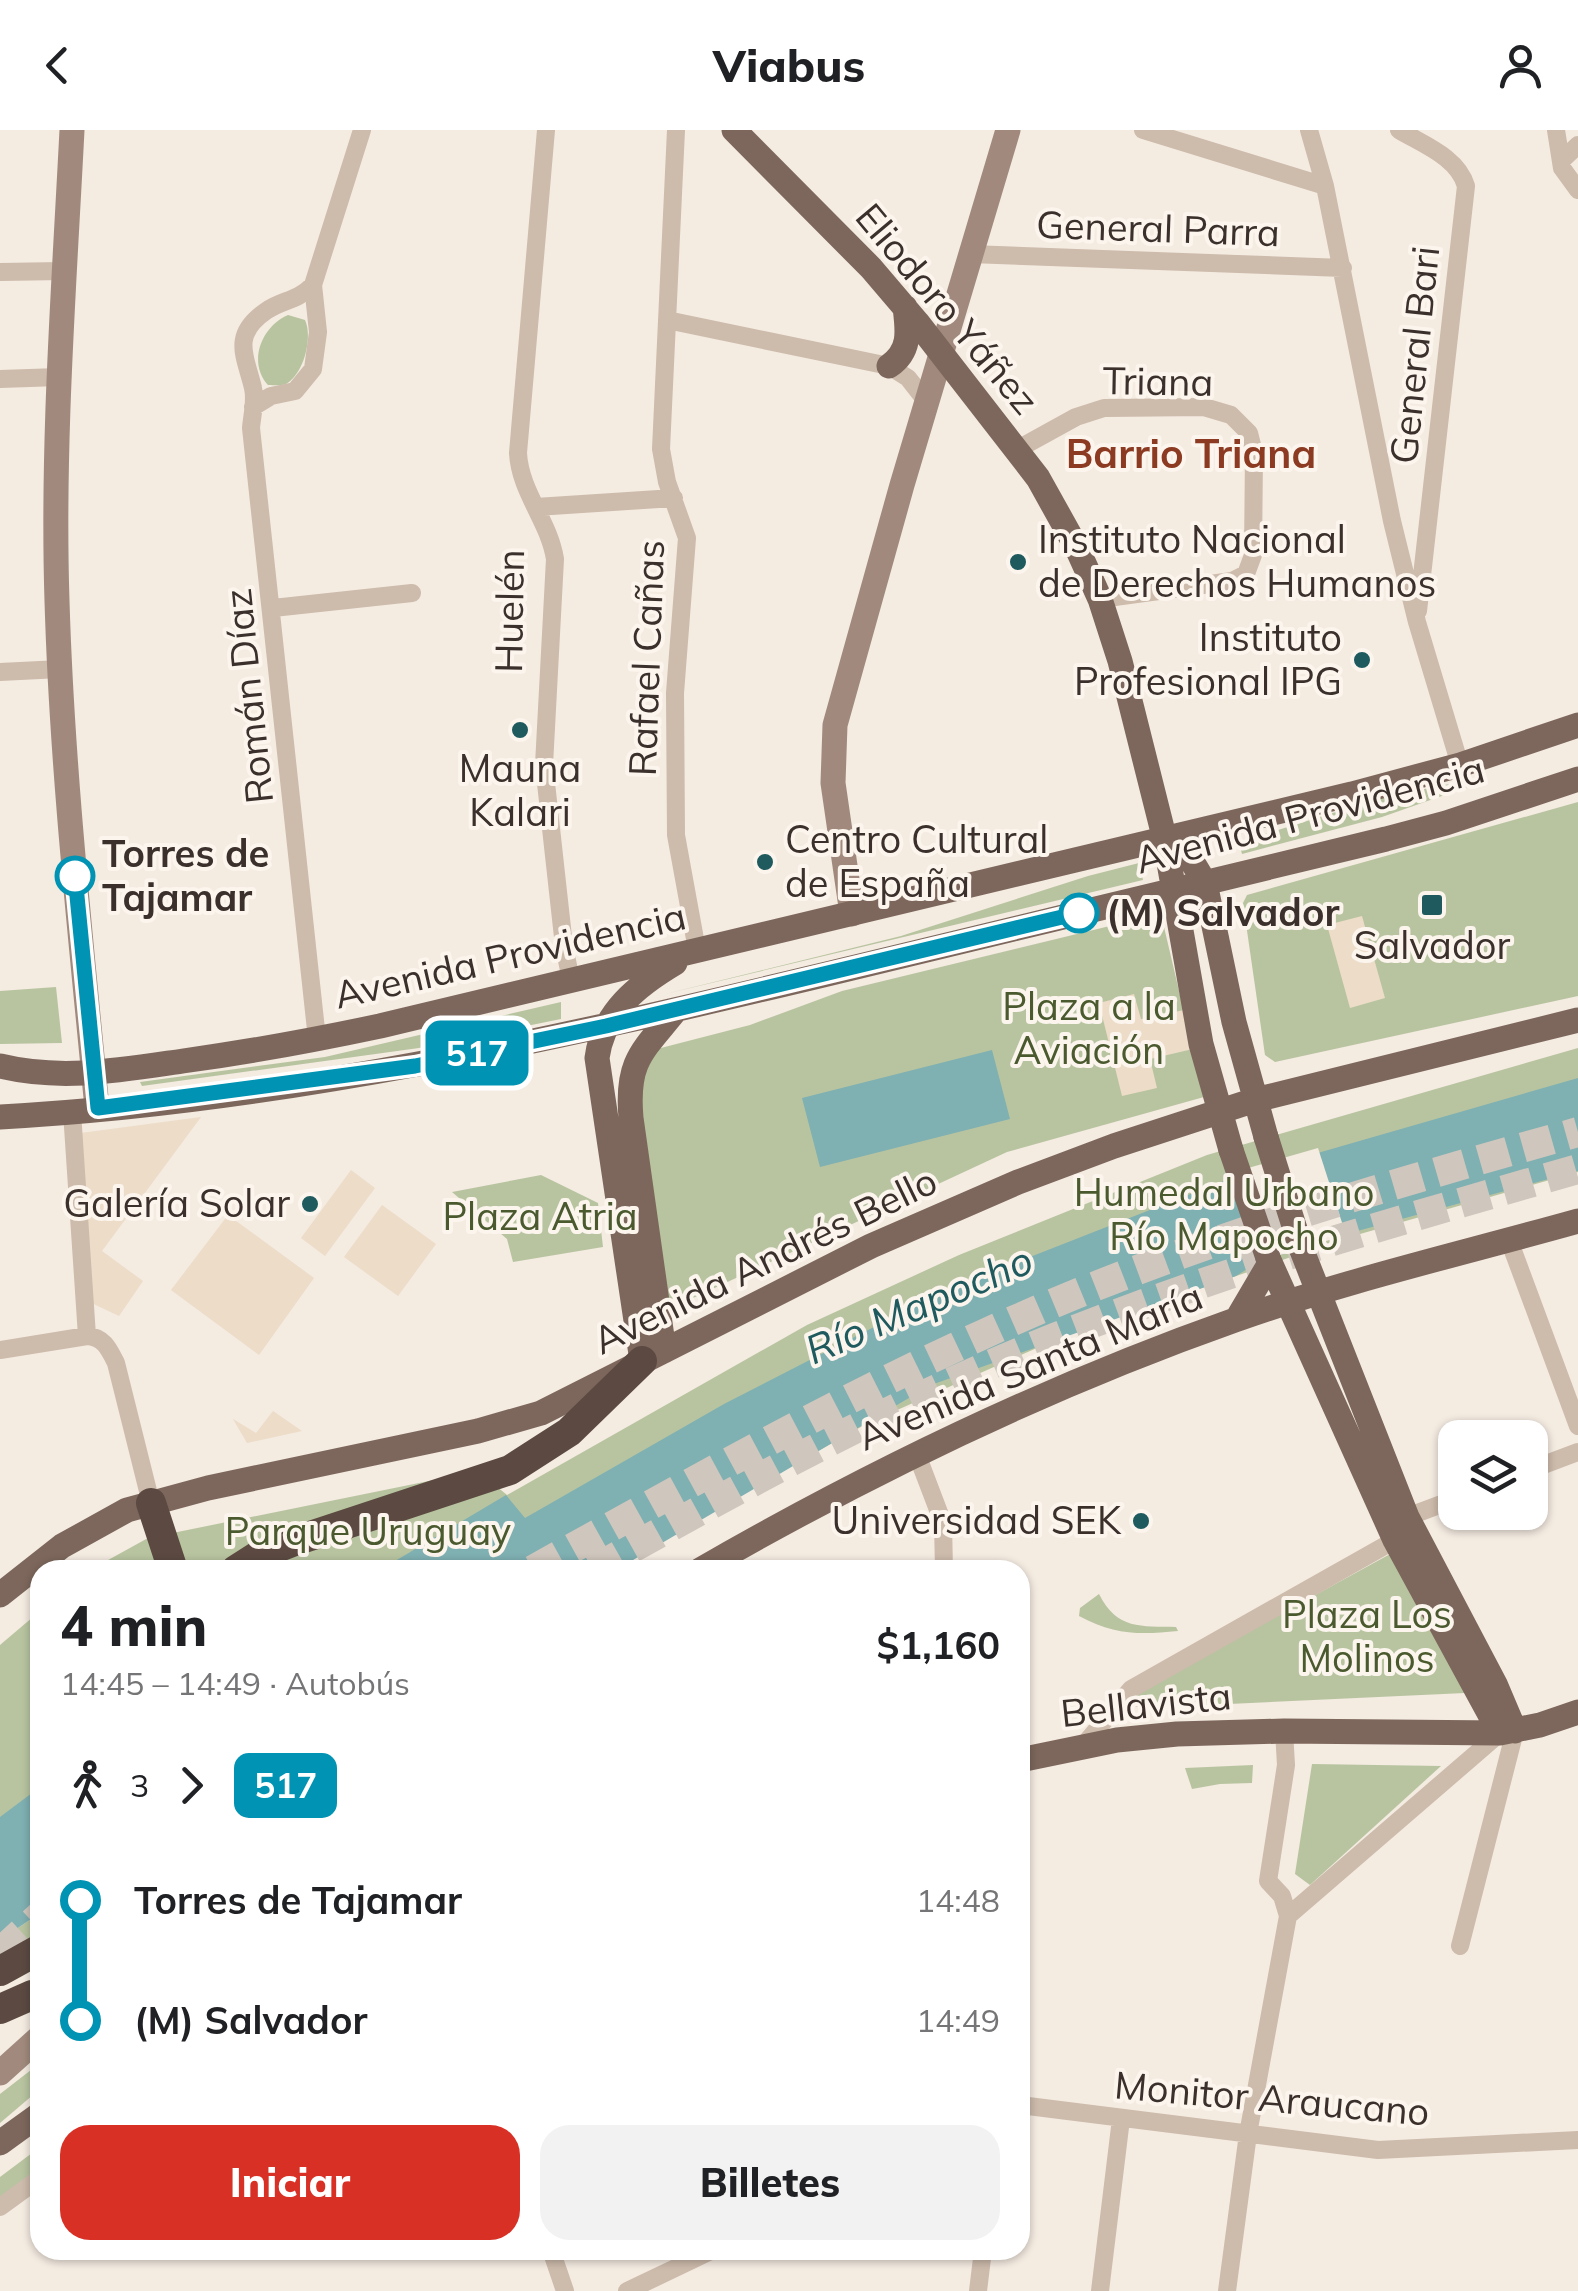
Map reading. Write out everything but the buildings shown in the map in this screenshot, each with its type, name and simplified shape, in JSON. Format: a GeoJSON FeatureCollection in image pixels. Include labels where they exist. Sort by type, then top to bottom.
{"type":"FeatureCollection","features":[{"type":"Feature","properties":{"kind":"highway"},"geometry":{"type":"LineString","coordinates":[[252,1560],[292,1542],[510,1470],[569,1432],[653,1356]]}},
{"type":"Feature","properties":{"kind":"highway"},"geometry":{"type":"LineString","coordinates":[[151,1503],[170,1560]]}},
{"type":"Feature","properties":{"kind":"highway"},"geometry":{"type":"LineString","coordinates":[[0,1971],[30,1954]]}},
{"type":"Feature","properties":{"kind":"highway"},"geometry":{"type":"LineString","coordinates":[[0,2010],[30,2001]]}},
{"type":"Feature","properties":{"kind":"main road","name":"Eliodoro Yáñez"},"geometry":{"type":"LineString","coordinates":[[734,130],[812,206],[905,307],[1016,450],[1066,526],[1100,599],[1120,661],[1165,840],[1195,1018],[1218,1110],[1269,1261],[1394,1540],[1508,1732]]}},
{"type":"Feature","properties":{"kind":"main road"},"geometry":{"type":"LineString","coordinates":[[888,366],[906,345],[905,307]]}},
{"type":"Feature","properties":{"kind":"main road","name":"Avenida Providencia"},"geometry":{"type":"LineString","coordinates":[[0,1066],[36,1073],[94,1073],[317,1040],[1165,840],[1460,765],[1578,725]]}},
{"type":"Feature","properties":{"kind":"main road","name":"Avenida Providencia"},"geometry":{"type":"LineString","coordinates":[[0,1118],[415,1066],[606,1026],[1446,823],[1578,780]]}},
{"type":"Feature","properties":{"kind":"main road"},"geometry":{"type":"LineString","coordinates":[[1165,840],[1190,858],[1205,883],[1234,1022],[1301,1248],[1407,1517],[1494,1684],[1508,1732]]}},
{"type":"Feature","properties":{"kind":"main road"},"geometry":{"type":"LineString","coordinates":[[653,1356],[597,1069],[598,1047],[606,1026],[639,987],[697,950]]}},
{"type":"Feature","properties":{"kind":"main road"},"geometry":{"type":"LineString","coordinates":[[653,1356],[629,1082],[641,1052],[676,1010]]}},
{"type":"Feature","properties":{"kind":"main road","name":"Avenida Andrés Bello"},"geometry":{"type":"LineString","coordinates":[[45,1560],[81,1533],[117,1514],[151,1503],[504,1424],[560,1405],[822,1270],[972,1201],[1114,1146],[1218,1110],[1578,1020]]}},
{"type":"Feature","properties":{"kind":"main road","name":"Avenida Santa María"},"geometry":{"type":"LineString","coordinates":[[718,1560],[916,1452],[1049,1392],[1237,1319],[1578,1221]]}},
{"type":"Feature","properties":{"kind":"main road"},"geometry":{"type":"LineString","coordinates":[[1237,1319],[1269,1261]]}},
{"type":"Feature","properties":{"kind":"main road","name":"Avenida Andrés Bello"},"geometry":{"type":"LineString","coordinates":[[0,1594],[30,1571]]}},
{"type":"Feature","properties":{"kind":"main road","name":"Bellavista"},"geometry":{"type":"LineString","coordinates":[[1030,1758],[1150,1736],[1284,1731],[1508,1732],[1578,1712]]}},
{"type":"Feature","properties":{"kind":"main road"},"geometry":{"type":"LineString","coordinates":[[0,2018],[30,2003]]}},
{"type":"Feature","properties":{"kind":"main road"},"geometry":{"type":"LineString","coordinates":[[0,2142],[30,2121]]}},
{"type":"Feature","properties":{"kind":"street"},"geometry":{"type":"LineString","coordinates":[[72,130],[56,477],[60,668],[94,1073],[85,1110],[87,1336]]}},
{"type":"Feature","properties":{"kind":"street"},"geometry":{"type":"LineString","coordinates":[[253,407],[265,398],[295,391],[313,369],[318,332],[312,284],[362,130]]}},
{"type":"Feature","properties":{"kind":"street","name":"Huelén"},"geometry":{"type":"LineString","coordinates":[[546,130],[518,453],[520,473],[549,532],[556,560],[544,766],[571,980]]}},
{"type":"Feature","properties":{"kind":"street","name":"Rafael Cañas"},"geometry":{"type":"LineString","coordinates":[[676,130],[661,449],[666,482],[686,529],[688,556],[676,693],[676,836],[697,950]]}},
{"type":"Feature","properties":{"kind":"street"},"geometry":{"type":"LineString","coordinates":[[852,914],[833,783],[835,725],[940,351],[1008,130]]}},
{"type":"Feature","properties":{"kind":"street"},"geometry":{"type":"LineString","coordinates":[[1143,130],[1326,186]]}},
{"type":"Feature","properties":{"kind":"street"},"geometry":{"type":"LineString","coordinates":[[1308,130],[1326,186],[1392,520],[1417,622],[1460,765]]}},
{"type":"Feature","properties":{"kind":"street","name":"General Bari"},"geometry":{"type":"LineString","coordinates":[[1398,130],[1450,162],[1463,175],[1466,186],[1417,622]]}},
{"type":"Feature","properties":{"kind":"street"},"geometry":{"type":"LineString","coordinates":[[1556,130],[1561,161],[1578,190]]}},
{"type":"Feature","properties":{"kind":"street"},"geometry":{"type":"LineString","coordinates":[[1561,161],[1578,145]]}},
{"type":"Feature","properties":{"kind":"street","name":"General Parra"},"geometry":{"type":"LineString","coordinates":[[970,254],[1343,268]]}},
{"type":"Feature","properties":{"kind":"street"},"geometry":{"type":"LineString","coordinates":[[0,272],[63,271]]}},
{"type":"Feature","properties":{"kind":"street","name":"Román Díaz"},"geometry":{"type":"LineString","coordinates":[[312,284],[299,298],[264,312],[250,326],[243,355],[253,388],[251,428],[317,1040]]}},
{"type":"Feature","properties":{"kind":"street"},"geometry":{"type":"LineString","coordinates":[[667,320],[888,366],[908,378],[926,400]]}},
{"type":"Feature","properties":{"kind":"street"},"geometry":{"type":"LineString","coordinates":[[0,378],[60,377]]}},
{"type":"Feature","properties":{"kind":"street","name":"Triana"},"geometry":{"type":"LineString","coordinates":[[1016,450],[1076,417],[1104,408],[1214,408],[1238,420],[1249,433],[1254,454],[1253,555],[1246,574],[1232,581],[1100,599]]}},
{"type":"Feature","properties":{"kind":"street"},"geometry":{"type":"LineString","coordinates":[[536,507],[674,498]]}},
{"type":"Feature","properties":{"kind":"street"},"geometry":{"type":"LineString","coordinates":[[1392,520],[1430,525]]}},
{"type":"Feature","properties":{"kind":"street"},"geometry":{"type":"LineString","coordinates":[[273,608],[412,593]]}},
{"type":"Feature","properties":{"kind":"street"},"geometry":{"type":"LineString","coordinates":[[0,672],[60,668]]}},
{"type":"Feature","properties":{"kind":"street"},"geometry":{"type":"LineString","coordinates":[[1509,1240],[1578,1426]]}},
{"type":"Feature","properties":{"kind":"street"},"geometry":{"type":"LineString","coordinates":[[0,1350],[87,1336],[102,1341],[116,1363],[151,1503]]}},
{"type":"Feature","properties":{"kind":"street"},"geometry":{"type":"LineString","coordinates":[[916,1452],[942,1524],[944,1560]]}},
{"type":"Feature","properties":{"kind":"street"},"geometry":{"type":"LineString","coordinates":[[1548,1463],[1578,1452]]}},
{"type":"Feature","properties":{"kind":"street"},"geometry":{"type":"LineString","coordinates":[[1407,1517],[1438,1505]]}},
{"type":"Feature","properties":{"kind":"street"},"geometry":{"type":"LineString","coordinates":[[1082,1747],[1131,1689],[1394,1540]]}},
{"type":"Feature","properties":{"kind":"street"},"geometry":{"type":"LineString","coordinates":[[1227,2291],[1248,2134],[1288,1916],[1282,1896],[1268,1880],[1286,1766],[1284,1731]]}},
{"type":"Feature","properties":{"kind":"street"},"geometry":{"type":"LineString","coordinates":[[1288,1916],[1508,1732]]}},
{"type":"Feature","properties":{"kind":"street"},"geometry":{"type":"LineString","coordinates":[[1460,1946],[1508,1732]]}},
{"type":"Feature","properties":{"kind":"street"},"geometry":{"type":"LineString","coordinates":[[0,2072],[30,2046]]}},
{"type":"Feature","properties":{"kind":"street","name":"Monitor Araucano"},"geometry":{"type":"LineString","coordinates":[[1030,2106],[1378,2150],[1578,2140]]}},
{"type":"Feature","properties":{"kind":"street"},"geometry":{"type":"LineString","coordinates":[[1100,2291],[1122,2119]]}},
{"type":"Feature","properties":{"kind":"street"},"geometry":{"type":"LineString","coordinates":[[0,2207],[30,2185]]}},
{"type":"Feature","properties":{"kind":"street"},"geometry":{"type":"LineString","coordinates":[[554,2260],[565,2291]]}},
{"type":"Feature","properties":{"kind":"street"},"geometry":{"type":"LineString","coordinates":[[627,2291],[692,2260]]}},
{"type":"Feature","properties":{"kind":"street"},"geometry":{"type":"LineString","coordinates":[[978,2291],[982,2260]]}},
{"type":"Feature","properties":{"kind":"green space"},"geometry":{"type":"Polygon","coordinates":[[[288,315],[305,320],[305,355],[292,379],[284,385],[268,385],[259,366],[260,346],[271,327],[288,315]]]}},
{"type":"Feature","properties":{"kind":"green space"},"geometry":{"type":"Polygon","coordinates":[[[1475,779],[1476,784],[1382,817],[1242,854],[1239,842],[1384,797],[1475,779]]]}},
{"type":"Feature","properties":{"kind":"green space"},"geometry":{"type":"Polygon","coordinates":[[[1578,802],[1578,996],[1275,1062],[1265,1055],[1243,903],[1247,895],[1578,802]]]}},
{"type":"Feature","properties":{"kind":"green space"},"geometry":{"type":"Polygon","coordinates":[[[1139,863],[1143,880],[665,994],[901,936],[1139,863]]]}},
{"type":"Feature","properties":{"kind":"green space","name":"Plaza a la Aviación"},"geometry":{"type":"Polygon","coordinates":[[[1151,916],[1164,927],[1204,1097],[1007,1152],[678,1305],[667,1302],[634,1095],[657,1049],[750,1025],[842,991],[1151,916]]]}},
{"type":"Feature","properties":{"kind":"green space"},"geometry":{"type":"Polygon","coordinates":[[[56,987],[62,1043],[0,1044],[0,991],[56,987]]]}},
{"type":"Feature","properties":{"kind":"green space"},"geometry":{"type":"Polygon","coordinates":[[[561,1002],[561,1019],[419,1048],[142,1086],[140,1082],[325,1057],[561,1002]]]}},
{"type":"Feature","properties":{"kind":"green space","name":"Humedal Urbano Río Mapocho"},"geometry":{"type":"Polygon","coordinates":[[[1578,1048],[1578,1172],[1346,1238],[1066,1335],[868,1423],[628,1560],[108,1560],[148,1538],[478,1471],[507,1495],[807,1325],[959,1255],[1207,1155],[1578,1048]]]}},
{"type":"Feature","properties":{"kind":"green space","name":"Plaza Atria"},"geometry":{"type":"Polygon","coordinates":[[[541,1175],[598,1203],[603,1247],[513,1262],[507,1239],[452,1192],[541,1175]]]}},
{"type":"Feature","properties":{"kind":"green space","name":"Plaza Los Molinos"},"geometry":{"type":"Polygon","coordinates":[[[1392,1553],[1465,1693],[1142,1708],[1131,1705],[1132,1695],[1392,1553]]]}},
{"type":"Feature","properties":{"kind":"green space"},"geometry":{"type":"Polygon","coordinates":[[[1099,1594],[1122,1620],[1141,1626],[1176,1627],[1178,1631],[1127,1632],[1079,1616],[1080,1608],[1099,1594]]]}},
{"type":"Feature","properties":{"kind":"green space"},"geometry":{"type":"Polygon","coordinates":[[[30,1620],[30,1909],[0,1927],[0,1645],[30,1620]]]}},
{"type":"Feature","properties":{"kind":"green space"},"geometry":{"type":"Polygon","coordinates":[[[1312,1764],[1441,1766],[1310,1885],[1295,1874],[1312,1764]]]}},
{"type":"Feature","properties":{"kind":"green space"},"geometry":{"type":"Polygon","coordinates":[[[1253,1765],[1252,1783],[1192,1789],[1185,1768],[1253,1765]]]}},
{"type":"Feature","properties":{"kind":"green space"},"geometry":{"type":"Polygon","coordinates":[[[30,1920],[30,1948],[0,1965],[0,1940],[30,1920]]]}},
{"type":"Feature","properties":{"kind":"green space"},"geometry":{"type":"Polygon","coordinates":[[[30,2071],[30,2098],[0,2123],[0,2094],[30,2071]]]}},
{"type":"Feature","properties":{"kind":"green space"},"geometry":{"type":"Polygon","coordinates":[[[30,2154],[30,2178],[0,2200],[0,2177],[30,2154]]]}},
{"type":"Feature","properties":{"kind":"shaded area"},"geometry":{"type":"Polygon","coordinates":[[[1362,916],[1385,998],[1350,1008],[1327,925],[1362,916]]]}},
{"type":"Feature","properties":{"kind":"shaded area"},"geometry":{"type":"Polygon","coordinates":[[[1134,994],[1141,1019],[1184,1010],[1193,1049],[1150,1059],[1157,1088],[1122,1096],[1099,1003],[1134,994]]]}},
{"type":"Feature","properties":{"kind":"shaded area"},"geometry":{"type":"Polygon","coordinates":[[[201,1117],[102,1251],[143,1281],[119,1316],[83,1299],[73,1134],[201,1117]]]}},
{"type":"Feature","properties":{"kind":"shaded area"},"geometry":{"type":"Polygon","coordinates":[[[351,1170],[375,1188],[325,1256],[301,1238],[351,1170]]]}},
{"type":"Feature","properties":{"kind":"shaded area"},"geometry":{"type":"Polygon","coordinates":[[[382,1205],[436,1244],[398,1296],[344,1257],[382,1205]]]}},
{"type":"Feature","properties":{"kind":"shaded area"},"geometry":{"type":"Polygon","coordinates":[[[228,1215],[314,1278],[259,1355],[171,1290],[228,1215]]]}},
{"type":"Feature","properties":{"kind":"shaded area"},"geometry":{"type":"Polygon","coordinates":[[[273,1411],[302,1431],[247,1443],[233,1419],[256,1433],[273,1411]]]}},
{"type":"Feature","properties":{"kind":"water"},"geometry":{"type":"Polygon","coordinates":[[[992,1050],[1010,1119],[820,1167],[802,1098],[992,1050]]]}},
{"type":"Feature","properties":{"kind":"water","name":"Humedal Urbano Río Mapocho"},"geometry":{"type":"Polygon","coordinates":[[[1578,1078],[1578,1171],[1260,1261],[1236,1276],[931,1385],[633,1560],[397,1560],[506,1495],[525,1518],[724,1404],[946,1290],[1234,1177],[1578,1078]]]}},
{"type":"Feature","properties":{"kind":"water"},"geometry":{"type":"Polygon","coordinates":[[[30,1794],[30,1920],[0,1940],[0,1817],[30,1794]]]}},
{"type":"Feature","properties":{"kind":"pier"},"geometry":{"type":"Polygon","coordinates":[[[1318,1148],[1346,1235],[1260,1261],[1234,1172],[1318,1148]]]}},
{"type":"Feature","properties":{"kind":"tunnel"},"geometry":{"type":"LineString","coordinates":[[551,1560],[854,1397],[1052,1304],[1247,1231],[1578,1132]]}},
{"type":"Feature","properties":{"kind":"tunnel"},"geometry":{"type":"LineString","coordinates":[[611,1560],[876,1418],[1052,1339],[1247,1268],[1578,1169]]}},
{"type":"Feature","properties":{"kind":"tunnel"},"geometry":{"type":"LineString","coordinates":[[0,1953],[30,1925]]}},
{"type":"Feature","properties":{"kind":"bus line","name":"517"},"geometry":{"type":"LineString","coordinates":[[75,876],[98,1108],[415,1066],[606,1026],[1079,913]]}},
{"type":"Feature","properties":{"kind":"place","name":"Instituto Nacional de Derechos Humanos"},"geometry":{"type":"Point","coordinates":[1018,562]}},
{"type":"Feature","properties":{"kind":"place","name":"Instituto Profesional IPG"},"geometry":{"type":"Point","coordinates":[1362,660]}},
{"type":"Feature","properties":{"kind":"place","name":"Mauna Kalari"},"geometry":{"type":"Point","coordinates":[520,730]}},
{"type":"Feature","properties":{"kind":"place","name":"Centro Cultural de España"},"geometry":{"type":"Point","coordinates":[765,862]}},
{"type":"Feature","properties":{"kind":"place","name":"Torres de Tajamar"},"geometry":{"type":"Point","coordinates":[75,876]}},
{"type":"Feature","properties":{"kind":"place","name":"Salvador"},"geometry":{"type":"Point","coordinates":[1432,905]}},
{"type":"Feature","properties":{"kind":"place","name":"(M) Salvador"},"geometry":{"type":"Point","coordinates":[1079,913]}},
{"type":"Feature","properties":{"kind":"place","name":"Galería Solar"},"geometry":{"type":"Point","coordinates":[310,1204]}},
{"type":"Feature","properties":{"kind":"place","name":"Universidad SEK"},"geometry":{"type":"Point","coordinates":[1141,1521]}},
{"type":"Feature","properties":{"kind":"district","name":"Barrio Triana"},"geometry":{"type":"Point","coordinates":[1191,454]}},
{"type":"Feature","properties":{"kind":"water label","name":"Río Mapocho"},"geometry":{"type":"Point","coordinates":[919,1305]}},
{"type":"Feature","properties":{"kind":"park label","name":"Parque Uruguay"},"geometry":{"type":"Point","coordinates":[368,1532]}}]}
